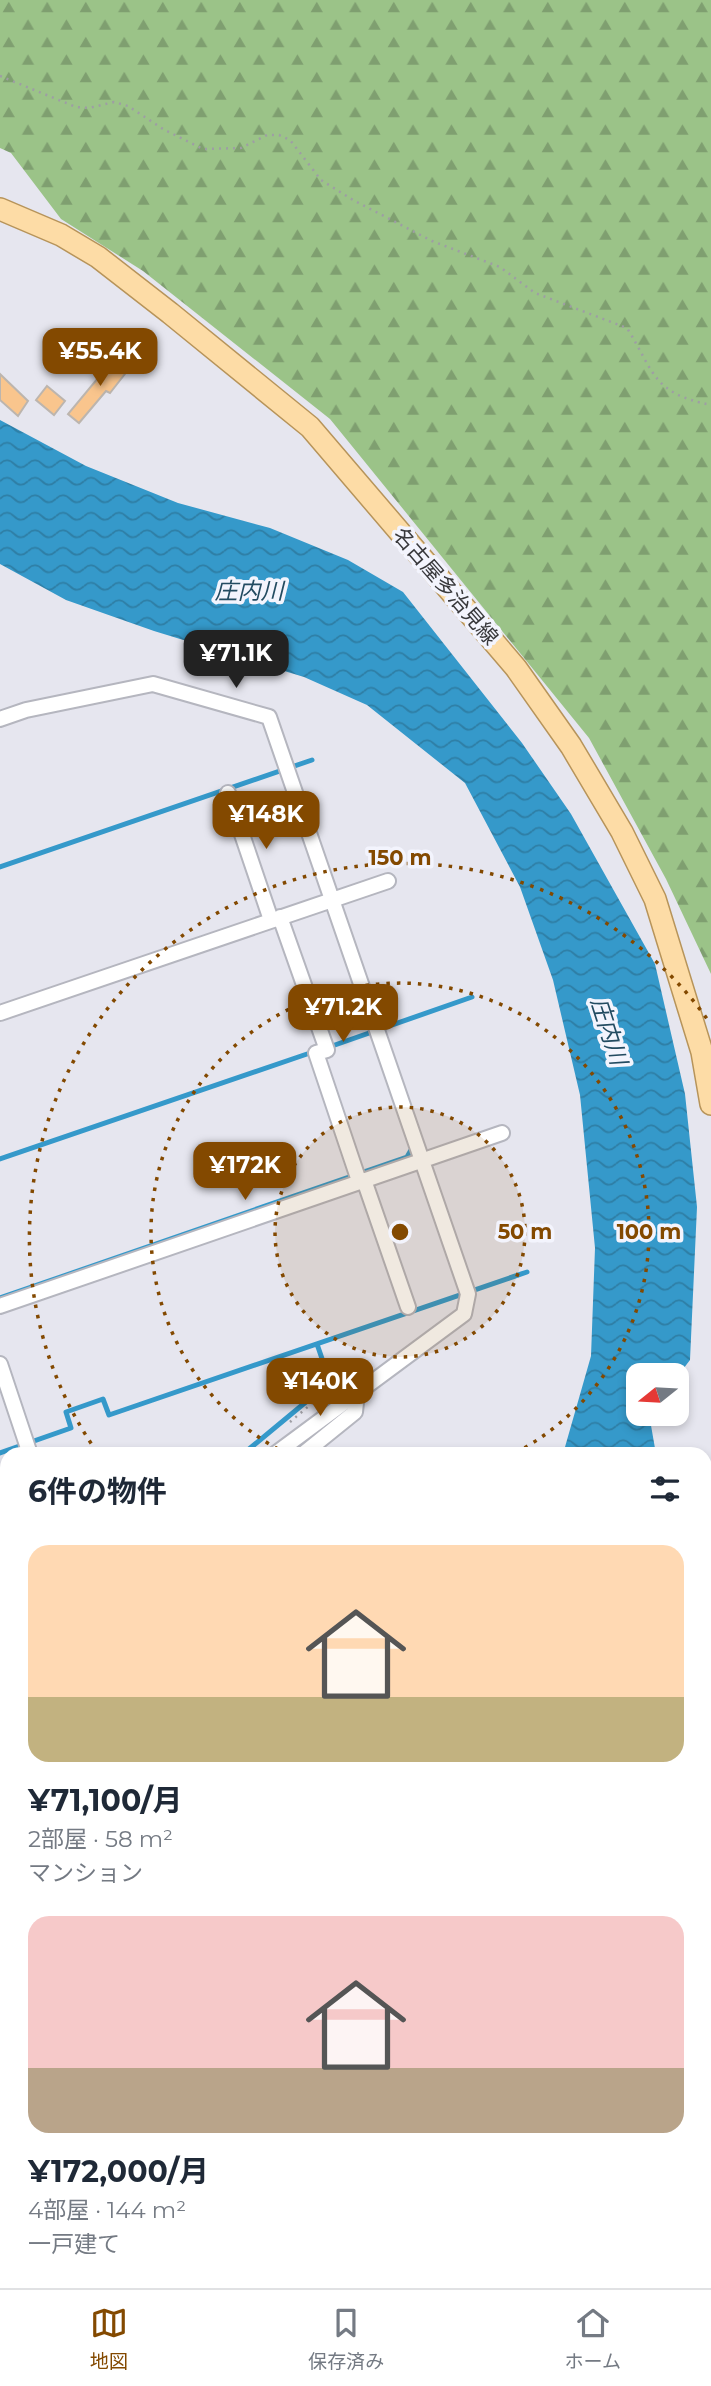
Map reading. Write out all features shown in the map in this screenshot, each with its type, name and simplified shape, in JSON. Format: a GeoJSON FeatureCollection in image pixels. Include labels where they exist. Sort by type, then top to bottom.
{"type":"FeatureCollection","features":[{"type":"Feature","properties":{"kind":"main road","name":"名古屋多治見線"},"geometry":{"type":"LineString","coordinates":[[0,209],[61,235],[98,257],[310,427],[516,668],[571,747],[622,832],[655,899],[702,1052],[711,1104]]}},
{"type":"Feature","properties":{"kind":"street"},"geometry":{"type":"LineString","coordinates":[[0,719],[26,710],[153,684],[269,717],[468,1294],[464,1314],[284,1447]]}},
{"type":"Feature","properties":{"kind":"street"},"geometry":{"type":"LineString","coordinates":[[228,793],[327,1050],[316,1054],[408,1307]]}},
{"type":"Feature","properties":{"kind":"street"},"geometry":{"type":"LineString","coordinates":[[0,1013],[388,881]]}},
{"type":"Feature","properties":{"kind":"street"},"geometry":{"type":"LineString","coordinates":[[0,1306],[502,1133]]}},
{"type":"Feature","properties":{"kind":"street"},"geometry":{"type":"LineString","coordinates":[[0,1364],[28,1447]]}},
{"type":"Feature","properties":{"kind":"street"},"geometry":{"type":"LineString","coordinates":[[312,1447],[355,1412],[357,1393]]}},
{"type":"Feature","properties":{"kind":"path"},"geometry":{"type":"LineString","coordinates":[[0,76],[76,107],[89,108],[114,102],[128,106],[163,129],[203,149],[241,148],[267,135],[290,139],[321,180],[353,200],[432,241],[500,267],[535,293],[627,328],[658,381],[673,393],[688,400],[711,405]]}},
{"type":"Feature","properties":{"kind":"green space"},"geometry":{"type":"Polygon","coordinates":[[[0,0],[711,0],[711,974],[666,879],[589,738],[330,419],[143,271],[61,219],[11,153],[0,148],[0,0]]]}},
{"type":"Feature","properties":{"kind":"water","name":"庄内川"},"geometry":{"type":"Polygon","coordinates":[[[0,420],[86,466],[178,503],[270,528],[348,560],[403,592],[522,743],[571,814],[655,964],[685,1094],[697,1207],[690,1360],[688,1363],[626,1363],[626,1426],[651,1426],[655,1447],[565,1447],[591,1356],[595,1248],[580,1095],[553,980],[520,887],[465,783],[367,705],[304,677],[154,631],[66,600],[0,564],[0,420]]]}},
{"type":"Feature","properties":{"kind":"building"},"geometry":{"type":"Polygon","coordinates":[[[120,355],[132,365],[110,393],[106,391],[79,423],[68,414],[120,355]]]}},
{"type":"Feature","properties":{"kind":"building"},"geometry":{"type":"Polygon","coordinates":[[[0,374],[28,401],[18,416],[0,400],[0,374]]]}},
{"type":"Feature","properties":{"kind":"building"},"geometry":{"type":"Polygon","coordinates":[[[47,386],[65,401],[54,415],[36,400],[47,386]]]}},
{"type":"Feature","properties":{"kind":"waterway"},"geometry":{"type":"LineString","coordinates":[[0,867],[312,760]]}},
{"type":"Feature","properties":{"kind":"waterway"},"geometry":{"type":"LineString","coordinates":[[332,1046],[472,997]]}},
{"type":"Feature","properties":{"kind":"waterway"},"geometry":{"type":"LineString","coordinates":[[0,1159],[307,1054]]}},
{"type":"Feature","properties":{"kind":"waterway"},"geometry":{"type":"LineString","coordinates":[[0,1298],[407,1157],[411,1150]]}},
{"type":"Feature","properties":{"kind":"waterway"},"geometry":{"type":"LineString","coordinates":[[17,1447],[71,1428],[66,1412],[103,1399],[109,1415],[527,1272]]}},
{"type":"Feature","properties":{"kind":"waterway"},"geometry":{"type":"LineString","coordinates":[[251,1447],[330,1382],[317,1344]]}}]}
